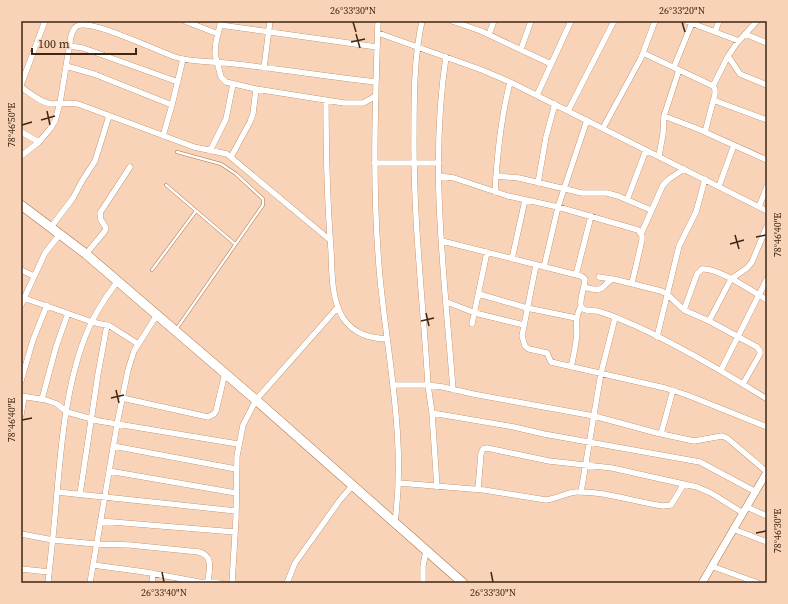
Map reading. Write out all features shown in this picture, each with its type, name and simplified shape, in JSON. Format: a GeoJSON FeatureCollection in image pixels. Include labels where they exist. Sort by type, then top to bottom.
{"type":"FeatureCollection","features":[{"type":"Feature","properties":{"kind":"highway"},"geometry":{"type":"LineString","coordinates":[[21,205],[86,254],[175,330],[463,583]]}},
{"type":"Feature","properties":{"kind":"street"},"geometry":{"type":"LineString","coordinates":[[45,21],[21,86],[44,102],[53,104],[78,104],[194,147],[222,153],[231,157],[330,240]]}},
{"type":"Feature","properties":{"kind":"street"},"geometry":{"type":"LineString","coordinates":[[185,21],[218,34]]}},
{"type":"Feature","properties":{"kind":"street"},"geometry":{"type":"LineString","coordinates":[[264,68],[270,21]]}},
{"type":"Feature","properties":{"kind":"street"},"geometry":{"type":"LineString","coordinates":[[378,21],[374,163],[378,254],[397,424],[399,483],[395,522]]}},
{"type":"Feature","properties":{"kind":"street"},"geometry":{"type":"LineString","coordinates":[[422,21],[417,46],[414,90],[415,210],[437,487]]}},
{"type":"Feature","properties":{"kind":"street"},"geometry":{"type":"LineString","coordinates":[[452,21],[489,34],[551,64]]}},
{"type":"Feature","properties":{"kind":"street"},"geometry":{"type":"LineString","coordinates":[[489,34],[494,21]]}},
{"type":"Feature","properties":{"kind":"street"},"geometry":{"type":"LineString","coordinates":[[521,50],[531,21]]}},
{"type":"Feature","properties":{"kind":"street"},"geometry":{"type":"LineString","coordinates":[[537,95],[571,21]]}},
{"type":"Feature","properties":{"kind":"street"},"geometry":{"type":"LineString","coordinates":[[568,111],[614,21]]}},
{"type":"Feature","properties":{"kind":"street"},"geometry":{"type":"LineString","coordinates":[[604,128],[643,53],[655,21]]}},
{"type":"Feature","properties":{"kind":"street"},"geometry":{"type":"LineString","coordinates":[[715,32],[719,21]]}},
{"type":"Feature","properties":{"kind":"street"},"geometry":{"type":"LineString","coordinates":[[704,132],[715,91],[713,86],[728,56],[757,21]]}},
{"type":"Feature","properties":{"kind":"street"},"geometry":{"type":"LineString","coordinates":[[659,156],[663,134],[664,116],[689,22],[739,41]]}},
{"type":"Feature","properties":{"kind":"street"},"geometry":{"type":"LineString","coordinates":[[376,96],[367,102],[344,103],[256,89],[226,82],[221,77],[217,62],[216,48],[221,23],[269,32],[377,47]]}},
{"type":"Feature","properties":{"kind":"street"},"geometry":{"type":"LineString","coordinates":[[21,156],[39,142],[55,121],[60,103],[71,36],[76,27],[81,25],[93,26],[183,59],[376,82]]}},
{"type":"Feature","properties":{"kind":"street"},"geometry":{"type":"LineString","coordinates":[[378,33],[417,46],[510,82],[767,211]]}},
{"type":"Feature","properties":{"kind":"street"},"geometry":{"type":"LineString","coordinates":[[745,34],[767,43]]}},
{"type":"Feature","properties":{"kind":"street"},"geometry":{"type":"LineString","coordinates":[[70,46],[83,48],[178,82]]}},
{"type":"Feature","properties":{"kind":"street"},"geometry":{"type":"LineString","coordinates":[[643,53],[713,86]]}},
{"type":"Feature","properties":{"kind":"street"},"geometry":{"type":"LineString","coordinates":[[728,56],[740,74],[767,85]]}},
{"type":"Feature","properties":{"kind":"street"},"geometry":{"type":"LineString","coordinates":[[446,57],[440,107],[439,176],[453,390]]}},
{"type":"Feature","properties":{"kind":"street"},"geometry":{"type":"LineString","coordinates":[[163,136],[183,59]]}},
{"type":"Feature","properties":{"kind":"street"},"geometry":{"type":"LineString","coordinates":[[66,66],[94,74],[172,105]]}},
{"type":"Feature","properties":{"kind":"street"},"geometry":{"type":"LineString","coordinates":[[495,192],[503,111],[510,82]]}},
{"type":"Feature","properties":{"kind":"street"},"geometry":{"type":"LineString","coordinates":[[210,151],[226,118],[233,84]]}},
{"type":"Feature","properties":{"kind":"street"},"geometry":{"type":"LineString","coordinates":[[231,157],[253,114],[256,89]]}},
{"type":"Feature","properties":{"kind":"street"},"geometry":{"type":"LineString","coordinates":[[713,100],[767,120]]}},
{"type":"Feature","properties":{"kind":"street"},"geometry":{"type":"LineString","coordinates":[[326,101],[326,169],[330,240],[334,286],[338,307],[344,318],[353,329],[359,333],[372,338],[387,339]]}},
{"type":"Feature","properties":{"kind":"street"},"geometry":{"type":"LineString","coordinates":[[538,183],[546,137],[555,104]]}},
{"type":"Feature","properties":{"kind":"street"},"geometry":{"type":"LineString","coordinates":[[51,227],[73,198],[82,181],[96,161],[109,116]]}},
{"type":"Feature","properties":{"kind":"street"},"geometry":{"type":"LineString","coordinates":[[664,116],[767,160]]}},
{"type":"Feature","properties":{"kind":"street"},"geometry":{"type":"LineString","coordinates":[[544,267],[558,207],[586,120]]}},
{"type":"Feature","properties":{"kind":"street"},"geometry":{"type":"LineString","coordinates":[[21,132],[39,142]]}},
{"type":"Feature","properties":{"kind":"street"},"geometry":{"type":"LineString","coordinates":[[719,186],[734,145]]}},
{"type":"Feature","properties":{"kind":"street"},"geometry":{"type":"LineString","coordinates":[[627,200],[646,150]]}},
{"type":"Feature","properties":{"kind":"street"},"geometry":{"type":"LineString","coordinates":[[374,163],[439,163]]}},
{"type":"Feature","properties":{"kind":"street"},"geometry":{"type":"LineString","coordinates":[[86,254],[105,231],[106,228],[101,220],[100,213],[130,167]]}},
{"type":"Feature","properties":{"kind":"street"},"geometry":{"type":"LineString","coordinates":[[632,283],[642,240],[641,234],[651,210],[663,185],[684,169]]}},
{"type":"Feature","properties":{"kind":"street"},"geometry":{"type":"LineString","coordinates":[[439,176],[454,178],[495,192],[558,207],[634,228],[641,234]]}},
{"type":"Feature","properties":{"kind":"street"},"geometry":{"type":"LineString","coordinates":[[496,176],[519,178],[586,194],[606,193],[651,210]]}},
{"type":"Feature","properties":{"kind":"street"},"geometry":{"type":"LineString","coordinates":[[657,337],[679,246],[696,212],[704,179]]}},
{"type":"Feature","properties":{"kind":"street"},"geometry":{"type":"LineString","coordinates":[[759,207],[767,186]]}},
{"type":"Feature","properties":{"kind":"street"},"geometry":{"type":"LineString","coordinates":[[512,259],[525,200]]}},
{"type":"Feature","properties":{"kind":"street"},"geometry":{"type":"LineString","coordinates":[[576,275],[591,216]]}},
{"type":"Feature","properties":{"kind":"street"},"geometry":{"type":"LineString","coordinates":[[709,321],[731,279],[750,266],[767,226]]}},
{"type":"Feature","properties":{"kind":"street"},"geometry":{"type":"LineString","coordinates":[[21,305],[22,297],[45,253],[60,234]]}},
{"type":"Feature","properties":{"kind":"street"},"geometry":{"type":"LineString","coordinates":[[442,240],[584,278],[581,306],[576,318],[577,340],[571,367]]}},
{"type":"Feature","properties":{"kind":"street"},"geometry":{"type":"LineString","coordinates":[[472,324],[487,252]]}},
{"type":"Feature","properties":{"kind":"street"},"geometry":{"type":"LineString","coordinates":[[536,265],[522,336],[525,346],[529,349],[547,353],[551,362],[672,390],[767,427]]}},
{"type":"Feature","properties":{"kind":"street"},"geometry":{"type":"LineString","coordinates":[[684,310],[699,270],[702,268],[710,269],[731,279],[767,300]]}},
{"type":"Feature","properties":{"kind":"street"},"geometry":{"type":"LineString","coordinates":[[21,270],[34,276]]}},
{"type":"Feature","properties":{"kind":"street"},"geometry":{"type":"LineString","coordinates":[[599,277],[655,288],[668,294],[684,310],[709,321],[757,347],[760,351],[743,384]]}},
{"type":"Feature","properties":{"kind":"street"},"geometry":{"type":"LineString","coordinates":[[584,287],[600,289],[613,279]]}},
{"type":"Feature","properties":{"kind":"street"},"geometry":{"type":"LineString","coordinates":[[721,370],[767,279]]}},
{"type":"Feature","properties":{"kind":"street"},"geometry":{"type":"LineString","coordinates":[[48,583],[63,437],[74,374],[85,337],[92,322],[102,303],[117,282]]}},
{"type":"Feature","properties":{"kind":"street"},"geometry":{"type":"LineString","coordinates":[[479,294],[527,308],[576,318]]}},
{"type":"Feature","properties":{"kind":"street"},"geometry":{"type":"LineString","coordinates":[[22,297],[92,322],[107,325],[116,329],[138,344]]}},
{"type":"Feature","properties":{"kind":"street"},"geometry":{"type":"LineString","coordinates":[[447,302],[475,313],[524,325]]}},
{"type":"Feature","properties":{"kind":"street"},"geometry":{"type":"LineString","coordinates":[[21,381],[33,340],[47,305]]}},
{"type":"Feature","properties":{"kind":"street"},"geometry":{"type":"LineString","coordinates":[[581,306],[586,311],[597,312],[615,318],[657,337],[721,370],[767,399]]}},
{"type":"Feature","properties":{"kind":"street"},"geometry":{"type":"LineString","coordinates":[[232,583],[236,511],[236,469],[238,444],[243,425],[256,400],[338,307]]}},
{"type":"Feature","properties":{"kind":"street"},"geometry":{"type":"LineString","coordinates":[[42,399],[56,347],[68,313]]}},
{"type":"Feature","properties":{"kind":"street"},"geometry":{"type":"LineString","coordinates":[[90,583],[117,424],[131,358],[138,344],[157,316]]}},
{"type":"Feature","properties":{"kind":"street"},"geometry":{"type":"LineString","coordinates":[[581,492],[601,373],[615,318]]}},
{"type":"Feature","properties":{"kind":"street"},"geometry":{"type":"LineString","coordinates":[[80,494],[107,325]]}},
{"type":"Feature","properties":{"kind":"street"},"geometry":{"type":"LineString","coordinates":[[122,398],[203,416],[212,416],[216,411],[225,373]]}},
{"type":"Feature","properties":{"kind":"street"},"geometry":{"type":"LineString","coordinates":[[393,385],[428,386],[594,416],[661,434],[694,441],[722,436],[727,438],[767,472],[702,583]]}},
{"type":"Feature","properties":{"kind":"street"},"geometry":{"type":"LineString","coordinates":[[661,434],[672,390]]}},
{"type":"Feature","properties":{"kind":"street"},"geometry":{"type":"LineString","coordinates":[[21,414],[23,396],[42,399],[57,404],[67,412],[91,419],[238,444]]}},
{"type":"Feature","properties":{"kind":"street"},"geometry":{"type":"LineString","coordinates":[[432,414],[514,427],[539,433],[700,462],[756,492]]}},
{"type":"Feature","properties":{"kind":"street"},"geometry":{"type":"LineString","coordinates":[[113,446],[236,469]]}},
{"type":"Feature","properties":{"kind":"street"},"geometry":{"type":"LineString","coordinates":[[478,489],[481,454],[483,449],[487,448],[549,461],[612,468],[697,487],[745,510],[767,516]]}},
{"type":"Feature","properties":{"kind":"street"},"geometry":{"type":"LineString","coordinates":[[109,471],[236,493]]}},
{"type":"Feature","properties":{"kind":"street"},"geometry":{"type":"LineString","coordinates":[[399,483],[478,489],[546,500],[568,493],[581,492],[668,506],[673,502],[684,484]]}},
{"type":"Feature","properties":{"kind":"street"},"geometry":{"type":"LineString","coordinates":[[287,583],[295,563],[340,500],[353,485]]}},
{"type":"Feature","properties":{"kind":"street"},"geometry":{"type":"LineString","coordinates":[[57,492],[236,511]]}},
{"type":"Feature","properties":{"kind":"street"},"geometry":{"type":"LineString","coordinates":[[100,521],[235,532]]}},
{"type":"Feature","properties":{"kind":"street"},"geometry":{"type":"LineString","coordinates":[[733,529],[767,542]]}},
{"type":"Feature","properties":{"kind":"street"},"geometry":{"type":"LineString","coordinates":[[21,534],[53,540],[96,544],[130,545],[192,551],[205,554],[208,556],[209,563],[208,582]]}},
{"type":"Feature","properties":{"kind":"street"},"geometry":{"type":"LineString","coordinates":[[423,583],[423,566],[426,551]]}},
{"type":"Feature","properties":{"kind":"street"},"geometry":{"type":"LineString","coordinates":[[93,565],[152,573],[185,581],[220,583]]}},
{"type":"Feature","properties":{"kind":"street"},"geometry":{"type":"LineString","coordinates":[[711,566],[758,583]]}},
{"type":"Feature","properties":{"kind":"street"},"geometry":{"type":"LineString","coordinates":[[21,569],[49,572]]}},
{"type":"Feature","properties":{"kind":"street"},"geometry":{"type":"LineString","coordinates":[[152,573],[153,583]]}},
{"type":"Feature","properties":{"kind":"lane"},"geometry":{"type":"LineString","coordinates":[[175,330],[263,205],[263,199],[236,174],[221,164],[177,152]]}},
{"type":"Feature","properties":{"kind":"lane"},"geometry":{"type":"LineString","coordinates":[[166,185],[235,244]]}},
{"type":"Feature","properties":{"kind":"lane"},"geometry":{"type":"LineString","coordinates":[[152,270],[196,211]]}}]}
